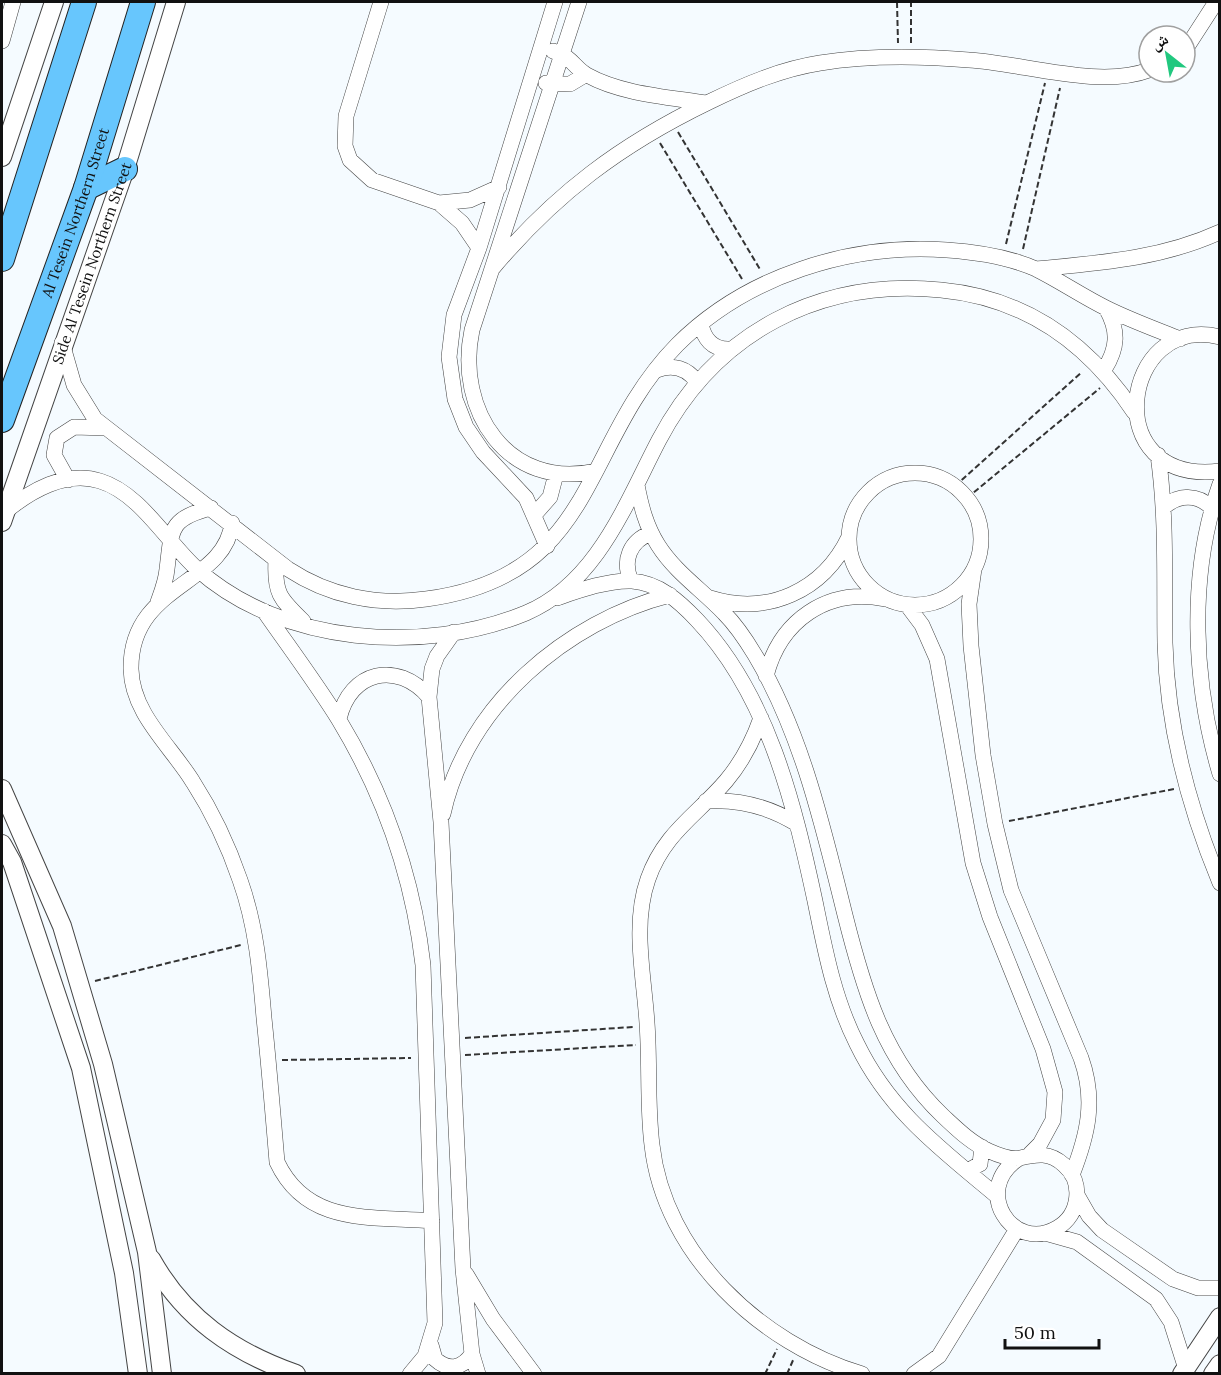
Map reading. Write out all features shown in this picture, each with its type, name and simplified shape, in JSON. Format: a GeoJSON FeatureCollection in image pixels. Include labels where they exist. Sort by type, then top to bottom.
{"type":"FeatureCollection","features":[{"type":"Feature","properties":{"kind":"main road"},"geometry":{"type":"LineString","coordinates":[[2,260],[84,2]]}},
{"type":"Feature","properties":{"kind":"main road","name":"Al Tesein Northern Street"},"geometry":{"type":"LineString","coordinates":[[2,420],[86,188],[143,2]]}},
{"type":"Feature","properties":{"kind":"main road"},"geometry":{"type":"LineString","coordinates":[[86,188],[125,169]]}},
{"type":"Feature","properties":{"kind":"street"},"geometry":{"type":"LineString","coordinates":[[2,41],[13,2]]}},
{"type":"Feature","properties":{"kind":"street"},"geometry":{"type":"LineString","coordinates":[[2,157],[54,2]]}},
{"type":"Feature","properties":{"kind":"street","name":"Side Al Tesein Northern Street"},"geometry":{"type":"LineString","coordinates":[[3,517],[62,343],[125,169],[176,2]]}},
{"type":"Feature","properties":{"kind":"street"},"geometry":{"type":"LineString","coordinates":[[381,2],[346,116],[345,146],[350,160],[372,180],[439,203],[462,223],[479,248]]}},
{"type":"Feature","properties":{"kind":"street"},"geometry":{"type":"LineString","coordinates":[[547,546],[535,514],[526,498],[474,440],[460,413],[452,385],[449,357],[451,329],[499,188],[555,2]]}},
{"type":"Feature","properties":{"kind":"street"},"geometry":{"type":"LineString","coordinates":[[579,2],[469,345],[468,374],[475,402],[488,429],[507,451],[530,467],[556,474],[596,471]]}},
{"type":"Feature","properties":{"kind":"street"},"geometry":{"type":"LineString","coordinates":[[1197,31],[1216,2]]}},
{"type":"Feature","properties":{"kind":"street"},"geometry":{"type":"LineString","coordinates":[[541,50],[562,54],[573,61],[585,75],[643,93],[706,103]]}},
{"type":"Feature","properties":{"kind":"street"},"geometry":{"type":"LineString","coordinates":[[492,270],[527,229],[582,178],[670,120],[742,86],[818,63],[858,58],[971,60],[1055,72],[1114,77],[1137,72]]}},
{"type":"Feature","properties":{"kind":"street"},"geometry":{"type":"LineString","coordinates":[[533,75],[553,85],[570,84],[585,75]]}},
{"type":"Feature","properties":{"kind":"street"},"geometry":{"type":"LineString","coordinates":[[439,203],[470,200],[499,188]]}},
{"type":"Feature","properties":{"kind":"street"},"geometry":{"type":"LineString","coordinates":[[1035,269],[1143,257],[1190,244],[1220,232]]}},
{"type":"Feature","properties":{"kind":"street"},"geometry":{"type":"LineString","coordinates":[[62,343],[80,398],[95,419],[232,523],[276,560],[303,578],[334,592],[368,599],[405,601],[448,595],[489,583],[520,568],[547,546],[563,528],[639,395],[674,348],[701,324],[750,291],[767,282],[825,261],[892,251],[946,250],[1003,259],[1035,269],[1106,308],[1180,339]]}},
{"type":"Feature","properties":{"kind":"street"},"geometry":{"type":"LineString","coordinates":[[550,601],[594,559],[637,485],[661,436],[697,382],[729,349],[764,326],[804,307],[846,294],[912,288],[976,295],[1014,307],[1046,325],[1103,370],[1134,412],[1143,435],[1158,455],[1178,468],[1201,473],[1220,471]]}},
{"type":"Feature","properties":{"kind":"street"},"geometry":{"type":"LineString","coordinates":[[1103,370],[1113,356],[1117,340],[1114,323],[1106,308]]}},
{"type":"Feature","properties":{"kind":"street"},"geometry":{"type":"LineString","coordinates":[[701,324],[708,341],[717,347],[729,349]]}},
{"type":"Feature","properties":{"kind":"street"},"geometry":{"type":"LineString","coordinates":[[1134,412],[1138,385],[1149,362],[1168,345],[1220,324]]}},
{"type":"Feature","properties":{"kind":"street"},"geometry":{"type":"LineString","coordinates":[[1196,335],[1220,337]]}},
{"type":"Feature","properties":{"kind":"street"},"geometry":{"type":"LineString","coordinates":[[657,370],[676,367],[688,372],[697,382]]}},
{"type":"Feature","properties":{"kind":"street"},"geometry":{"type":"LineString","coordinates":[[68,480],[54,455],[57,438],[74,426],[106,428]]}},
{"type":"Feature","properties":{"kind":"street"},"geometry":{"type":"LineString","coordinates":[[1158,455],[1164,507],[1165,645],[1171,709],[1186,786],[1201,837],[1220,883]]}},
{"type":"Feature","properties":{"kind":"street"},"geometry":{"type":"LineString","coordinates":[[535,514],[550,497],[556,474]]}},
{"type":"Feature","properties":{"kind":"street"},"geometry":{"type":"LineString","coordinates":[[974,569],[955,592],[942,599],[927,604],[893,601],[867,585],[854,563],[849,537],[851,525],[860,504],[876,486],[887,480],[898,476],[921,474],[944,480],[955,486],[967,498],[978,517],[981,538],[969,604],[982,755],[994,824],[1011,890],[1088,1079],[1089,1124],[1072,1175]]}},
{"type":"Feature","properties":{"kind":"street"},"geometry":{"type":"LineString","coordinates":[[3,517],[32,492],[68,480],[92,479],[115,488],[130,499],[199,571],[264,611],[307,625],[374,638],[435,636],[454,632],[515,617],[550,601],[589,588],[631,581],[656,587],[670,595],[701,624],[723,651],[761,718],[797,824],[834,985],[857,1044],[883,1087],[915,1127],[997,1196]]}},
{"type":"Feature","properties":{"kind":"street"},"geometry":{"type":"LineString","coordinates":[[1220,484],[1212,508],[1202,558],[1199,614],[1203,690],[1220,774]]}},
{"type":"Feature","properties":{"kind":"street"},"geometry":{"type":"LineString","coordinates":[[637,485],[651,533],[673,565],[736,627],[766,676],[786,716],[810,785],[862,983],[878,1027],[898,1063],[920,1092],[956,1128],[982,1147],[1024,1156],[1044,1155],[1058,1160],[1072,1175],[1077,1195],[1089,1216],[1102,1230],[1173,1279],[1198,1288],[1220,1288]]}},
{"type":"Feature","properties":{"kind":"street"},"geometry":{"type":"LineString","coordinates":[[1164,507],[1179,498],[1191,497],[1212,508]]}},
{"type":"Feature","properties":{"kind":"street"},"geometry":{"type":"LineString","coordinates":[[211,508],[183,518],[172,529],[167,574],[158,602],[135,640],[131,669],[136,697],[150,722],[194,782],[215,820],[240,879],[257,941],[277,1162],[298,1193],[315,1206],[329,1212],[432,1221]]}},
{"type":"Feature","properties":{"kind":"street"},"geometry":{"type":"LineString","coordinates":[[158,602],[213,561],[227,542],[232,523]]}},
{"type":"Feature","properties":{"kind":"street"},"geometry":{"type":"LineString","coordinates":[[631,581],[626,564],[628,556],[636,541],[651,533]]}},
{"type":"Feature","properties":{"kind":"street"},"geometry":{"type":"LineString","coordinates":[[707,597],[749,605],[791,596],[826,573],[849,537]]}},
{"type":"Feature","properties":{"kind":"street"},"geometry":{"type":"LineString","coordinates":[[276,560],[275,584],[279,597],[307,625]]}},
{"type":"Feature","properties":{"kind":"street"},"geometry":{"type":"LineString","coordinates":[[441,822],[452,785],[474,741],[502,700],[530,671],[560,646],[593,625],[629,608],[670,595]]}},
{"type":"Feature","properties":{"kind":"street"},"geometry":{"type":"LineString","coordinates":[[766,676],[770,661],[781,639],[797,620],[825,603],[848,597],[873,596],[907,605],[922,625],[937,659],[972,863],[990,917],[1043,1049],[1055,1092],[1053,1120],[1044,1138],[1024,1156],[1008,1166],[1000,1177],[997,1196],[1003,1215],[1017,1229],[1031,1233],[1045,1233],[1077,1242],[1156,1299],[1171,1322],[1184,1371]]}},
{"type":"Feature","properties":{"kind":"street"},"geometry":{"type":"LineString","coordinates":[[264,611],[339,719],[364,765],[386,813],[410,888],[423,965],[435,1323],[430,1345],[410,1374]]}},
{"type":"Feature","properties":{"kind":"street"},"geometry":{"type":"LineString","coordinates":[[454,632],[437,656],[429,683],[429,697],[441,822],[463,1269],[472,1354],[478,1374]]}},
{"type":"Feature","properties":{"kind":"street"},"geometry":{"type":"LineString","coordinates":[[339,719],[348,694],[358,685],[376,676],[396,675],[409,680],[429,697]]}},
{"type":"Feature","properties":{"kind":"street"},"geometry":{"type":"LineString","coordinates":[[761,718],[750,745],[735,769],[706,801],[683,821],[666,842],[653,866],[644,892],[639,920],[647,1026],[652,1145],[660,1180],[672,1214],[689,1245],[708,1272],[758,1319],[782,1337],[825,1360],[862,1374]]}},
{"type":"Feature","properties":{"kind":"street"},"geometry":{"type":"LineString","coordinates":[[2,789],[62,926],[103,1064],[147,1252],[162,1374]]}},
{"type":"Feature","properties":{"kind":"street"},"geometry":{"type":"LineString","coordinates":[[706,801],[747,803],[773,811],[797,824]]}},
{"type":"Feature","properties":{"kind":"street"},"geometry":{"type":"LineString","coordinates":[[2,844],[12,862],[81,1068],[124,1273],[138,1374]]}},
{"type":"Feature","properties":{"kind":"street"},"geometry":{"type":"LineString","coordinates":[[81,1068],[103,1064]]}},
{"type":"Feature","properties":{"kind":"street"},"geometry":{"type":"LineString","coordinates":[[967,1171],[980,1164],[982,1147]]}},
{"type":"Feature","properties":{"kind":"street"},"geometry":{"type":"LineString","coordinates":[[1045,1233],[1057,1228],[1067,1219],[1074,1208],[1077,1195]]}},
{"type":"Feature","properties":{"kind":"street"},"geometry":{"type":"LineString","coordinates":[[914,1374],[939,1356],[1017,1229]]}},
{"type":"Feature","properties":{"kind":"street"},"geometry":{"type":"LineString","coordinates":[[147,1252],[177,1299],[204,1326],[243,1353],[296,1374]]}},
{"type":"Feature","properties":{"kind":"street"},"geometry":{"type":"LineString","coordinates":[[463,1269],[493,1319],[534,1374]]}},
{"type":"Feature","properties":{"kind":"street"},"geometry":{"type":"LineString","coordinates":[[1184,1371],[1220,1317]]}},
{"type":"Feature","properties":{"kind":"street"},"geometry":{"type":"LineString","coordinates":[[430,1345],[435,1359],[447,1367],[462,1365],[472,1354]]}},
{"type":"Feature","properties":{"kind":"street"},"geometry":{"type":"LineString","coordinates":[[1213,1374],[1220,1364]]}},
{"type":"Feature","properties":{"kind":"path"},"geometry":{"type":"LineString","coordinates":[[897,2],[904,58]]}},
{"type":"Feature","properties":{"kind":"path"},"geometry":{"type":"LineString","coordinates":[[904,58],[911,2]]}},
{"type":"Feature","properties":{"kind":"path"},"geometry":{"type":"LineString","coordinates":[[1003,259],[1055,72]]}},
{"type":"Feature","properties":{"kind":"path"},"geometry":{"type":"LineString","coordinates":[[1020,263],[1055,72]]}},
{"type":"Feature","properties":{"kind":"path"},"geometry":{"type":"LineString","coordinates":[[670,120],[767,282]]}},
{"type":"Feature","properties":{"kind":"path"},"geometry":{"type":"LineString","coordinates":[[653,130],[750,291]]}},
{"type":"Feature","properties":{"kind":"path"},"geometry":{"type":"LineString","coordinates":[[955,486],[1103,370]]}},
{"type":"Feature","properties":{"kind":"path"},"geometry":{"type":"LineString","coordinates":[[967,498],[1103,370]]}},
{"type":"Feature","properties":{"kind":"path"},"geometry":{"type":"LineString","coordinates":[[994,824],[1186,786]]}},
{"type":"Feature","properties":{"kind":"path"},"geometry":{"type":"LineString","coordinates":[[81,985],[257,941]]}},
{"type":"Feature","properties":{"kind":"path"},"geometry":{"type":"LineString","coordinates":[[452,1038],[647,1026]]}},
{"type":"Feature","properties":{"kind":"path"},"geometry":{"type":"LineString","coordinates":[[453,1056],[648,1044]]}},
{"type":"Feature","properties":{"kind":"path"},"geometry":{"type":"LineString","coordinates":[[268,1060],[426,1057]]}},
{"type":"Feature","properties":{"kind":"path"},"geometry":{"type":"LineString","coordinates":[[765,1374],[782,1337]]}}]}
